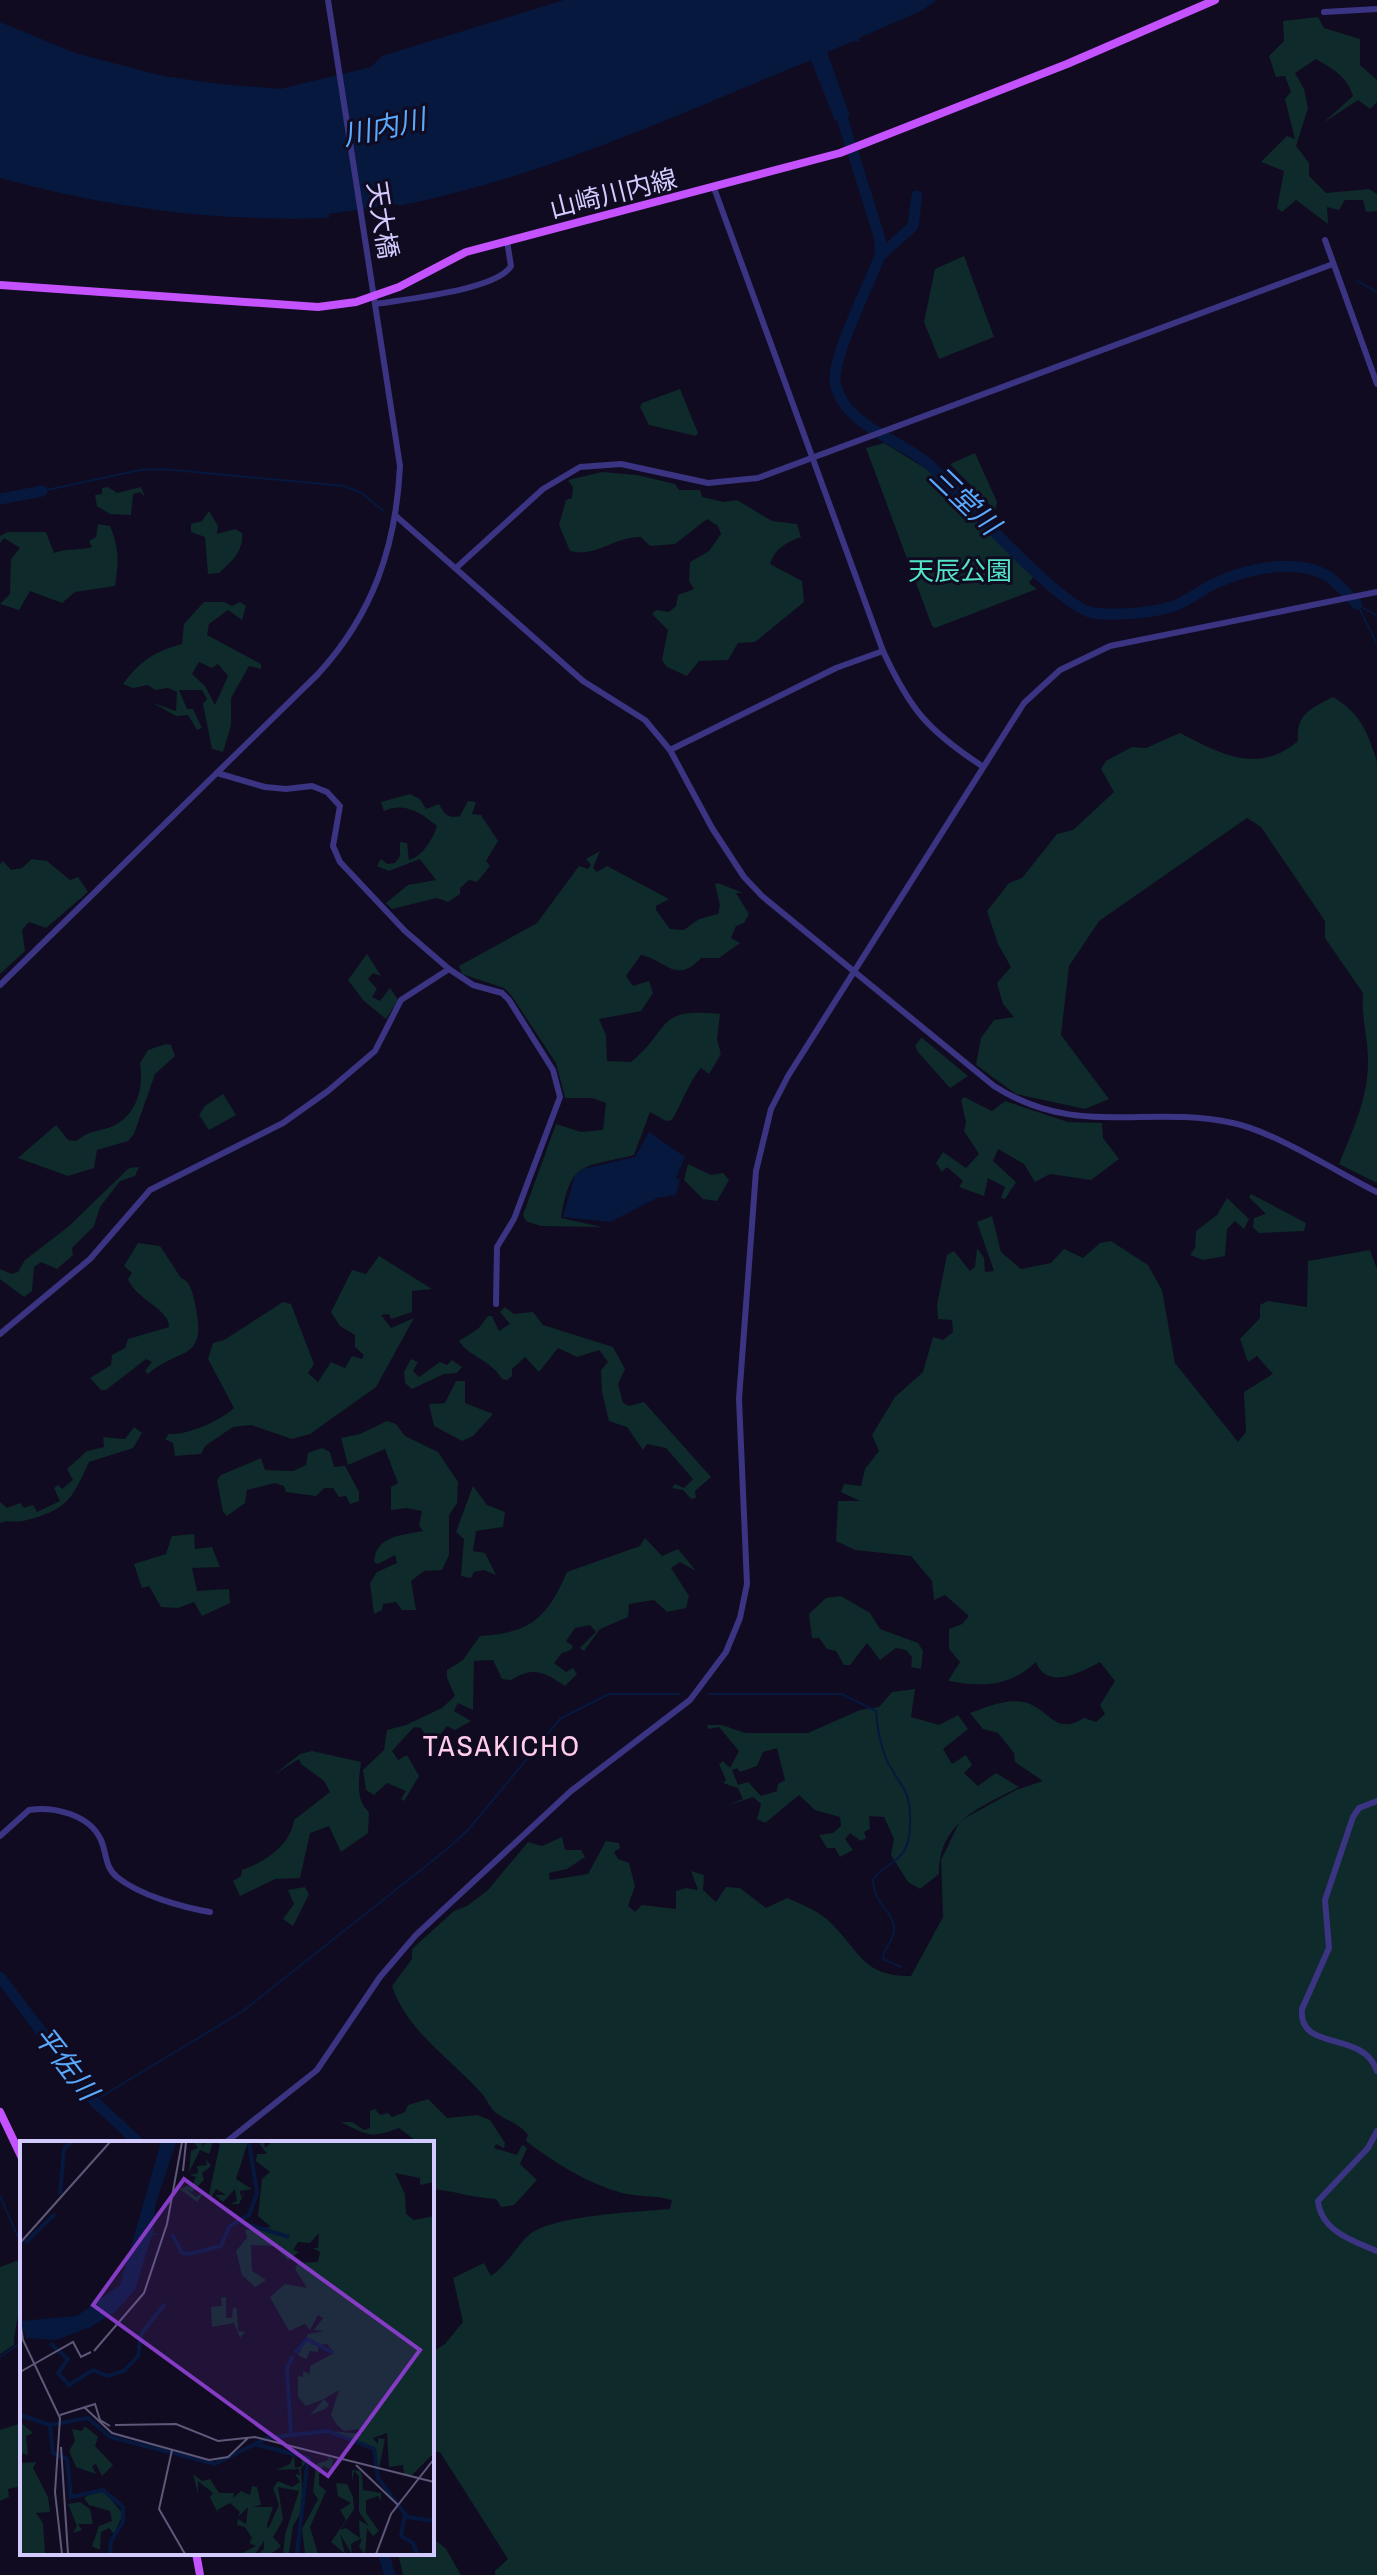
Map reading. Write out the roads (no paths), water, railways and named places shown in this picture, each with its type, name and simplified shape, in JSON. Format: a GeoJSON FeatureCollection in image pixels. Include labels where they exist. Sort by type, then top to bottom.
{"type":"FeatureCollection","features":[{"type":"Feature","properties":{"kind":"main road","name":"山崎川内線"},"geometry":{"type":"LineString","coordinates":[[0,285],[327,306],[356,302],[399,287],[458,255],[859,147],[1215,0]]}},
{"type":"Feature","properties":{"kind":"main road"},"geometry":{"type":"LineString","coordinates":[[0,2112],[20,2154]]}},
{"type":"Feature","properties":{"kind":"main road"},"geometry":{"type":"LineString","coordinates":[[196,2555],[200,2575]]}},
{"type":"Feature","properties":{"kind":"street","name":"天大橋"},"geometry":{"type":"LineString","coordinates":[[0,985],[318,674],[352,632],[381,577],[396,516],[400,466],[328,0]]}},
{"type":"Feature","properties":{"kind":"street"},"geometry":{"type":"LineString","coordinates":[[1324,12],[1377,9]]}},
{"type":"Feature","properties":{"kind":"street"},"geometry":{"type":"LineString","coordinates":[[714,188],[883,651],[900,688],[920,717],[945,740],[982,766]]}},
{"type":"Feature","properties":{"kind":"street"},"geometry":{"type":"LineString","coordinates":[[1325,240],[1377,384]]}},
{"type":"Feature","properties":{"kind":"street"},"geometry":{"type":"LineString","coordinates":[[376,304],[446,292],[499,277],[511,266],[507,241]]}},
{"type":"Feature","properties":{"kind":"street"},"geometry":{"type":"LineString","coordinates":[[456,568],[543,489],[580,467],[621,464],[721,483],[758,478],[1333,264]]}},
{"type":"Feature","properties":{"kind":"street"},"geometry":{"type":"LineString","coordinates":[[396,516],[583,681],[645,720],[670,750],[744,877],[852,973],[977,1074],[1033,1107],[1074,1117],[1200,1117],[1237,1123],[1377,1192]]}},
{"type":"Feature","properties":{"kind":"street"},"geometry":{"type":"LineString","coordinates":[[228,2141],[317,2070],[380,1977],[416,1935],[571,1791],[690,1700],[726,1652],[740,1618],[747,1584],[739,1399],[760,1150],[780,1090],[1024,703],[1077,660],[1129,640],[1377,592]]}},
{"type":"Feature","properties":{"kind":"street"},"geometry":{"type":"LineString","coordinates":[[670,750],[836,668],[883,651]]}},
{"type":"Feature","properties":{"kind":"street"},"geometry":{"type":"LineString","coordinates":[[217,773],[265,787],[286,789],[312,786],[332,795],[341,813],[333,846],[337,859],[405,931],[449,969],[473,985],[502,993],[509,1000],[533,1034],[559,1083],[557,1107],[514,1219],[497,1247],[496,1304]]}},
{"type":"Feature","properties":{"kind":"street"},"geometry":{"type":"LineString","coordinates":[[0,1334],[90,1259],[150,1190],[283,1123],[328,1091],[375,1051],[401,1000],[449,969]]}},
{"type":"Feature","properties":{"kind":"street"},"geometry":{"type":"LineString","coordinates":[[1377,1801],[1359,1808],[1349,1830],[1325,1900],[1329,1948],[1302,2009],[1301,2019],[1310,2033],[1364,2051],[1377,2071]]}},
{"type":"Feature","properties":{"kind":"street"},"geometry":{"type":"LineString","coordinates":[[0,1836],[29,1810],[64,1812],[81,1819],[98,1835],[108,1867],[119,1879],[157,1896],[210,1912]]}},
{"type":"Feature","properties":{"kind":"street"},"geometry":{"type":"LineString","coordinates":[[1377,2131],[1368,2148],[1318,2201],[1319,2210],[1336,2232],[1377,2251]]}},
{"type":"Feature","properties":{"kind":"water","name":"川内川"},"geometry":{"type":"Polygon","coordinates":[[[564,0],[937,0],[921,11],[859,38],[860,42],[854,41],[827,52],[850,116],[835,121],[811,60],[556,162],[452,194],[398,206],[329,214],[329,218],[245,218],[122,205],[0,178],[0,22],[75,53],[163,76],[280,89],[371,67],[382,56],[564,0]]]}},
{"type":"Feature","properties":{"kind":"water"},"geometry":{"type":"Polygon","coordinates":[[[649,1132],[685,1157],[676,1178],[680,1180],[676,1195],[657,1198],[610,1222],[563,1217],[575,1175],[583,1169],[635,1157],[649,1132]]]}},
{"type":"Feature","properties":{"kind":"waterway","name":"三堂川"},"geometry":{"type":"LineString","coordinates":[[838,105],[880,239],[880,256],[845,338],[836,370],[835,381],[840,397],[849,410],[876,431],[920,457],[1036,573],[1059,593],[1093,613],[1135,613],[1168,608],[1226,579],[1254,570],[1284,566],[1326,575],[1357,604]]}},
{"type":"Feature","properties":{"kind":"waterway","name":"三堂川"},"geometry":{"type":"LineString","coordinates":[[880,256],[913,226],[917,196]]}},
{"type":"Feature","properties":{"kind":"waterway"},"geometry":{"type":"LineString","coordinates":[[1357,281],[1377,292]]}},
{"type":"Feature","properties":{"kind":"waterway"},"geometry":{"type":"LineString","coordinates":[[42,491],[140,470],[162,469],[344,486],[362,493],[383,511]]}},
{"type":"Feature","properties":{"kind":"waterway"},"geometry":{"type":"LineString","coordinates":[[0,499],[42,491]]}},
{"type":"Feature","properties":{"kind":"waterway"},"geometry":{"type":"LineString","coordinates":[[1357,604],[1377,644]]}},
{"type":"Feature","properties":{"kind":"waterway"},"geometry":{"type":"LineString","coordinates":[[1358,605],[1377,616]]}},
{"type":"Feature","properties":{"kind":"waterway"},"geometry":{"type":"LineString","coordinates":[[94,2101],[243,2011],[446,1850],[468,1830],[560,1719],[609,1694],[680,1694]]}},
{"type":"Feature","properties":{"kind":"waterway"},"geometry":{"type":"LineString","coordinates":[[708,1694],[842,1694],[876,1711],[884,1753],[905,1791],[910,1813],[907,1846],[873,1880],[877,1896],[891,1917],[894,1928],[883,1959],[901,1967]]}},
{"type":"Feature","properties":{"kind":"waterway","name":"平佐川"},"geometry":{"type":"LineString","coordinates":[[0,1977],[94,2101],[137,2141]]}},
{"type":"Feature","properties":{"kind":"waterway"},"geometry":{"type":"LineString","coordinates":[[0,2196],[20,2241]]}},
{"type":"Feature","properties":{"kind":"waterway"},"geometry":{"type":"LineString","coordinates":[[0,2357],[20,2343]]}},
{"type":"Feature","properties":{"kind":"waterway","name":"平佐川"},"geometry":{"type":"LineString","coordinates":[[384,2555],[390,2575]]}},
{"type":"Feature","properties":{"kind":"district","name":"TASAKICHO"},"geometry":{"type":"Point","coordinates":[502,1745]}},
{"type":"Feature","properties":{"kind":"park label","name":"天辰公園"},"geometry":{"type":"Point","coordinates":[960,570]}}]}
